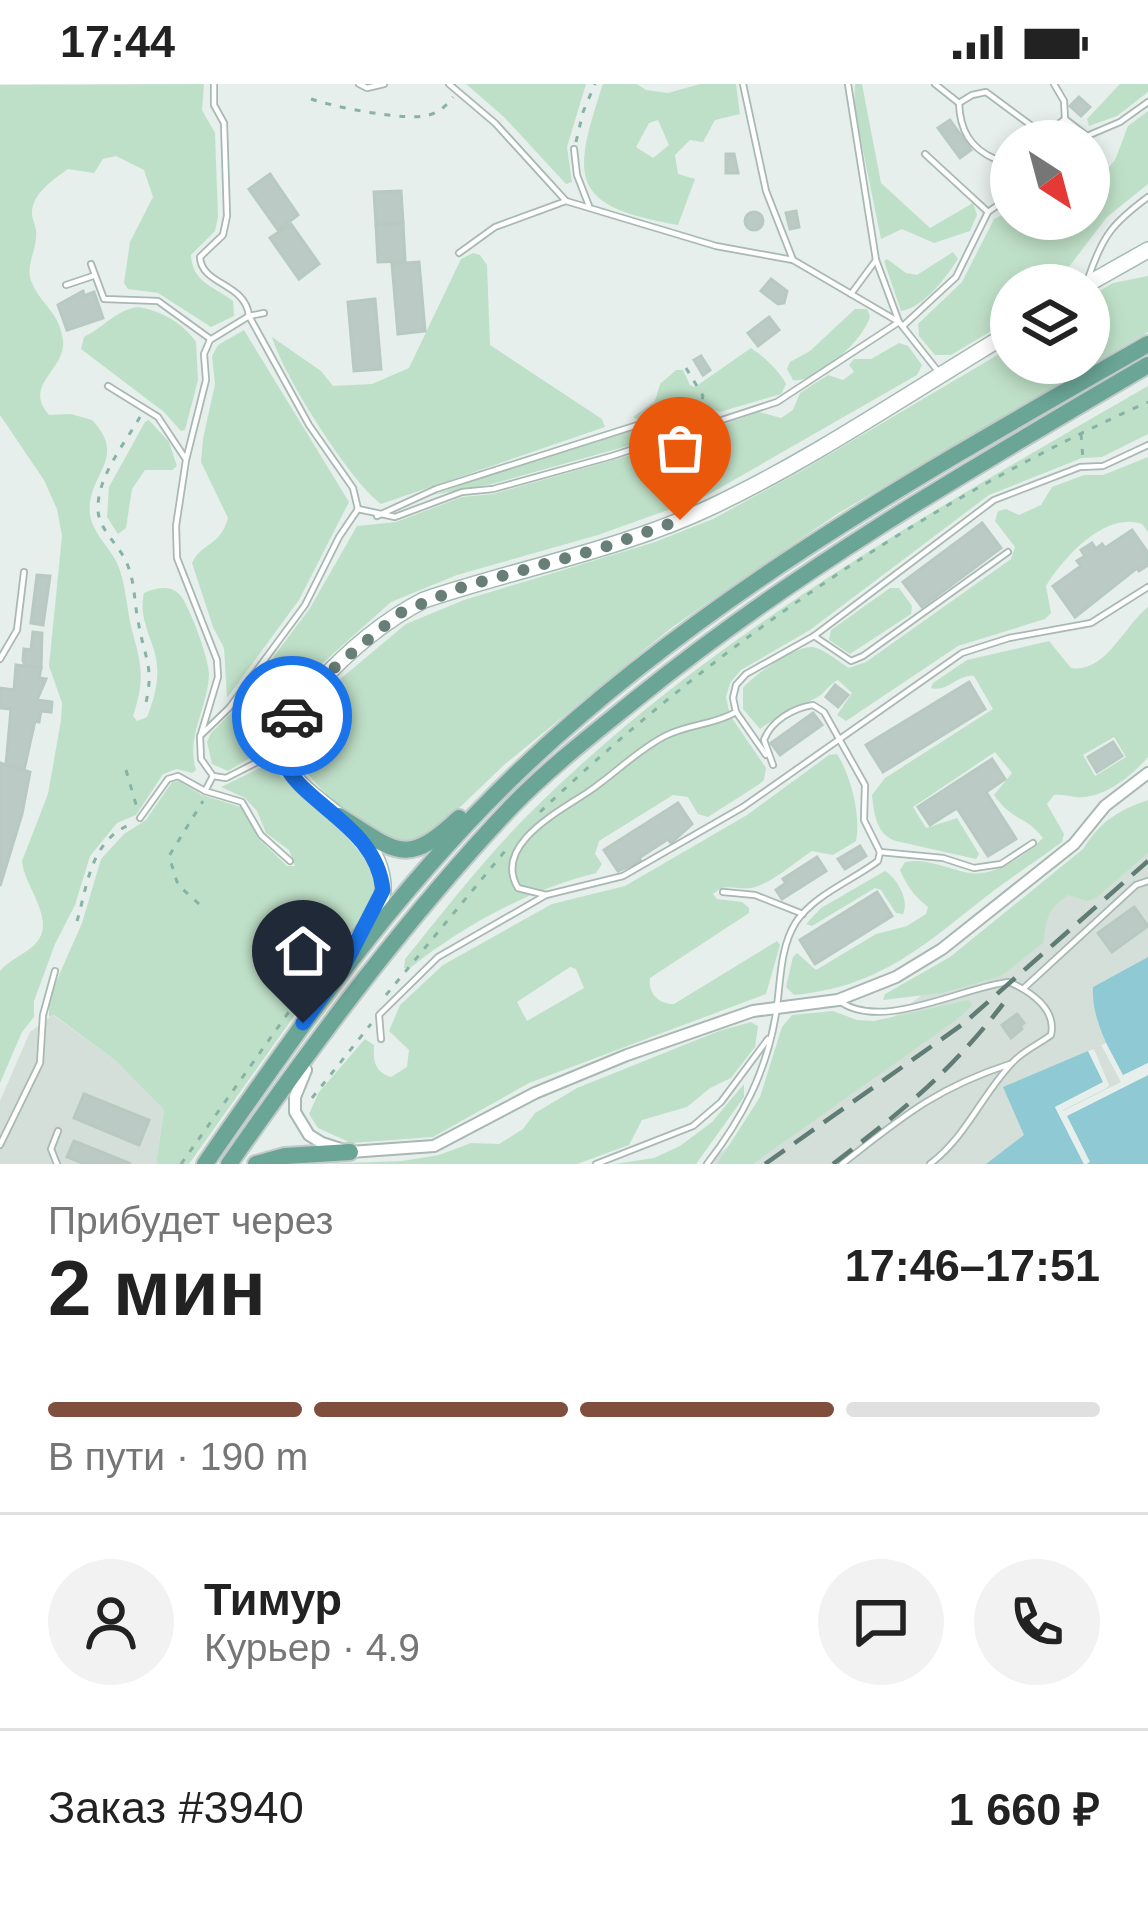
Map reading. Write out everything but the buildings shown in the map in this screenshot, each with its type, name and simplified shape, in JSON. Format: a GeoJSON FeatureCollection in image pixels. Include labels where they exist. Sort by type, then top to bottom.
{"type":"FeatureCollection","features":[{"type":"Feature","properties":{"kind":"main road"},"geometry":{"type":"LineString","coordinates":[[1110,271],[1148,250]]}},
{"type":"Feature","properties":{"kind":"main road"},"geometry":{"type":"LineString","coordinates":[[205,1164],[345,964],[421,874],[515,775],[697,623],[861,512],[1148,344]]}},
{"type":"Feature","properties":{"kind":"main road"},"geometry":{"type":"LineString","coordinates":[[345,964],[383,890],[371,852],[298,780],[281,750],[283,733],[309,694],[400,613],[462,587],[602,548],[709,508],[990,345]]}},
{"type":"Feature","properties":{"kind":"main road"},"geometry":{"type":"LineString","coordinates":[[230,1164],[363,982],[514,804],[575,748],[692,654],[854,540],[1148,365]]}},
{"type":"Feature","properties":{"kind":"main road"},"geometry":{"type":"LineString","coordinates":[[339,816],[387,845],[406,852],[423,849],[499,780],[515,775]]}},
{"type":"Feature","properties":{"kind":"main road"},"geometry":{"type":"LineString","coordinates":[[256,1164],[285,1156],[350,1152]]}},
{"type":"Feature","properties":{"kind":"street"},"geometry":{"type":"LineString","coordinates":[[363,982],[358,998],[301,1077],[295,1112],[309,1135],[350,1152],[434,1146],[569,1077],[716,1023],[777,1006],[838,1000],[896,977],[941,949],[1074,844],[1105,806],[1148,773]]}},
{"type":"Feature","properties":{"kind":"lane"},"geometry":{"type":"LineString","coordinates":[[200,736],[229,708],[305,605],[358,509],[353,488],[308,424],[248,316],[248,305],[240,294],[199,266],[200,257],[224,235],[227,216],[224,123],[214,105],[214,84]]}},
{"type":"Feature","properties":{"kind":"lane"},"geometry":{"type":"LineString","coordinates":[[359,84],[367,88],[384,84]]}},
{"type":"Feature","properties":{"kind":"lane"},"geometry":{"type":"LineString","coordinates":[[449,84],[495,123],[566,201]]}},
{"type":"Feature","properties":{"kind":"lane"},"geometry":{"type":"LineString","coordinates":[[743,84],[766,191],[794,260]]}},
{"type":"Feature","properties":{"kind":"lane"},"geometry":{"type":"LineString","coordinates":[[848,84],[876,260],[901,324],[940,375]]}},
{"type":"Feature","properties":{"kind":"lane"},"geometry":{"type":"LineString","coordinates":[[935,84],[959,104],[962,125],[974,146],[990,156]]}},
{"type":"Feature","properties":{"kind":"lane"},"geometry":{"type":"LineString","coordinates":[[1054,84],[1062,93],[1065,119]]}},
{"type":"Feature","properties":{"kind":"lane"},"geometry":{"type":"LineString","coordinates":[[959,104],[986,92],[1024,120]]}},
{"type":"Feature","properties":{"kind":"lane"},"geometry":{"type":"LineString","coordinates":[[1110,126],[1148,102]]}},
{"type":"Feature","properties":{"kind":"lane"},"geometry":{"type":"LineString","coordinates":[[574,149],[577,175],[589,206]]}},
{"type":"Feature","properties":{"kind":"lane"},"geometry":{"type":"LineString","coordinates":[[358,509],[395,517],[462,492],[493,489],[612,456],[699,422],[777,401],[901,324],[956,277],[988,212],[925,154]]}},
{"type":"Feature","properties":{"kind":"lane"},"geometry":{"type":"LineString","coordinates":[[1093,264],[1101,241],[1115,223],[1148,197]]}},
{"type":"Feature","properties":{"kind":"lane"},"geometry":{"type":"LineString","coordinates":[[459,253],[495,226],[566,201],[716,246],[794,260],[901,324]]}},
{"type":"Feature","properties":{"kind":"lane"},"geometry":{"type":"LineString","coordinates":[[851,294],[876,260]]}},
{"type":"Feature","properties":{"kind":"lane"},"geometry":{"type":"LineString","coordinates":[[92,264],[104,299],[158,301],[210,340]]}},
{"type":"Feature","properties":{"kind":"lane"},"geometry":{"type":"LineString","coordinates":[[66,285],[93,276]]}},
{"type":"Feature","properties":{"kind":"lane"},"geometry":{"type":"LineString","coordinates":[[264,313],[248,316],[210,340],[204,354],[206,380],[186,460],[176,526],[177,558],[217,660],[212,704],[200,736],[201,759],[213,776],[226,778],[281,750]]}},
{"type":"Feature","properties":{"kind":"lane"},"geometry":{"type":"LineString","coordinates":[[108,386],[158,417],[186,460]]}},
{"type":"Feature","properties":{"kind":"lane"},"geometry":{"type":"LineString","coordinates":[[377,515],[538,454],[672,415],[683,413],[699,422]]}},
{"type":"Feature","properties":{"kind":"lane"},"geometry":{"type":"LineString","coordinates":[[782,778],[736,712],[736,685],[746,674],[814,636],[994,500],[1080,467],[1103,466],[1148,445]]}},
{"type":"Feature","properties":{"kind":"lane"},"geometry":{"type":"LineString","coordinates":[[814,636],[851,661],[863,656],[1008,551]]}},
{"type":"Feature","properties":{"kind":"lane"},"geometry":{"type":"LineString","coordinates":[[0,659],[17,630],[24,572]]}},
{"type":"Feature","properties":{"kind":"lane"},"geometry":{"type":"LineString","coordinates":[[381,1039],[379,1015],[438,958],[546,895],[623,876],[743,807],[962,653],[1009,638],[1091,622],[1148,586]]}},
{"type":"Feature","properties":{"kind":"lane"},"geometry":{"type":"LineString","coordinates":[[706,1164],[752,1098],[771,1034],[786,946],[803,914],[878,861],[880,853],[865,820],[865,785],[824,712],[813,705],[802,706],[767,731],[764,740],[773,765]]}},
{"type":"Feature","properties":{"kind":"lane"},"geometry":{"type":"LineString","coordinates":[[546,895],[518,888],[512,876],[515,856],[536,827],[640,750],[681,728],[736,712]]}},
{"type":"Feature","properties":{"kind":"lane"},"geometry":{"type":"LineString","coordinates":[[140,818],[168,778],[178,776],[205,791],[242,802],[262,835],[290,861]]}},
{"type":"Feature","properties":{"kind":"lane"},"geometry":{"type":"LineString","coordinates":[[205,791],[213,776]]}},
{"type":"Feature","properties":{"kind":"lane"},"geometry":{"type":"LineString","coordinates":[[880,853],[927,855],[974,868],[1001,864],[1033,843]]}},
{"type":"Feature","properties":{"kind":"lane"},"geometry":{"type":"LineString","coordinates":[[1024,988],[1136,885],[1148,881]]}},
{"type":"Feature","properties":{"kind":"lane"},"geometry":{"type":"LineString","coordinates":[[723,892],[755,895],[803,914]]}},
{"type":"Feature","properties":{"kind":"lane"},"geometry":{"type":"LineString","coordinates":[[0,1145],[40,1063],[43,1015],[55,971]]}},
{"type":"Feature","properties":{"kind":"lane"},"geometry":{"type":"LineString","coordinates":[[838,1000],[856,1011],[871,1012],[943,1000],[999,983],[1024,988],[1050,1013],[1054,1024],[1052,1035],[1010,1064],[925,1099],[842,1164]]}},
{"type":"Feature","properties":{"kind":"lane"},"geometry":{"type":"LineString","coordinates":[[596,1164],[693,1126],[721,1102],[771,1034]]}},
{"type":"Feature","properties":{"kind":"lane"},"geometry":{"type":"LineString","coordinates":[[929,1164],[970,1124],[1010,1064]]}},
{"type":"Feature","properties":{"kind":"lane"},"geometry":{"type":"LineString","coordinates":[[57,1164],[51,1149],[58,1131]]}},
{"type":"Feature","properties":{"kind":"path"},"geometry":{"type":"LineString","coordinates":[[574,149],[595,84]]}},
{"type":"Feature","properties":{"kind":"path"},"geometry":{"type":"LineString","coordinates":[[311,99],[413,119],[442,110],[458,91]]}},
{"type":"Feature","properties":{"kind":"path"},"geometry":{"type":"LineString","coordinates":[[686,368],[703,396],[699,422]]}},
{"type":"Feature","properties":{"kind":"path"},"geometry":{"type":"LineString","coordinates":[[144,409],[103,486],[98,509],[135,588],[138,621],[150,658],[144,710]]}},
{"type":"Feature","properties":{"kind":"path"},"geometry":{"type":"LineString","coordinates":[[1080,467],[1084,458],[1081,432]]}},
{"type":"Feature","properties":{"kind":"path"},"geometry":{"type":"LineString","coordinates":[[76,921],[95,858],[119,829],[140,818],[126,770]]}},
{"type":"Feature","properties":{"kind":"path"},"geometry":{"type":"LineString","coordinates":[[199,904],[178,885],[169,856],[201,806],[205,791]]}},
{"type":"Feature","properties":{"kind":"path"},"geometry":{"type":"LineString","coordinates":[[181,1164],[340,939]]}},
{"type":"Feature","properties":{"kind":"path"},"geometry":{"type":"LineString","coordinates":[[312,1098],[379,1015]]}},
{"type":"Feature","properties":{"kind":"shaded area"},"geometry":{"type":"Polygon","coordinates":[[[1148,825],[1148,957],[1093,987],[1122,1075],[1148,1063],[1148,1075],[1067,1116],[1087,1164],[1055,1107],[1016,1144],[986,1164],[706,1164],[1118,841],[1148,825]]]}},
{"type":"Feature","properties":{"kind":"shaded area"},"geometry":{"type":"Polygon","coordinates":[[[53,1015],[116,1061],[164,1110],[156,1164],[0,1164],[0,1101],[30,1032],[53,1015]]]}},
{"type":"Feature","properties":{"kind":"green space"},"geometry":{"type":"Polygon","coordinates":[[[204,84],[202,110],[215,133],[218,217],[215,231],[191,255],[192,264],[199,277],[233,301],[234,316],[211,327],[158,293],[128,289],[124,283],[130,242],[153,197],[144,170],[116,156],[103,159],[94,173],[68,169],[41,192],[32,211],[36,234],[30,277],[58,322],[63,340],[40,395],[49,415],[92,420],[107,446],[90,514],[124,586],[141,671],[133,716],[137,721],[147,717],[156,684],[156,659],[143,615],[144,593],[167,588],[180,595],[199,634],[209,676],[195,734],[196,770],[163,774],[136,815],[117,823],[90,856],[75,905],[34,1001],[34,1017],[22,1032],[0,1083],[0,971],[33,946],[42,933],[41,913],[22,861],[48,794],[61,720],[62,703],[49,666],[62,536],[44,480],[0,415],[0,85],[204,84]]]}},
{"type":"Feature","properties":{"kind":"green space"},"geometry":{"type":"Polygon","coordinates":[[[466,84],[586,84],[567,147],[572,182],[566,184],[466,84]]]}},
{"type":"Feature","properties":{"kind":"green space"},"geometry":{"type":"Polygon","coordinates":[[[603,84],[637,84],[668,93],[700,84],[736,84],[740,114],[715,120],[703,142],[690,140],[675,155],[678,174],[695,179],[678,225],[616,208],[598,197],[584,165],[603,84]],[[658,120],[649,123],[636,147],[653,158],[669,145],[658,120]]]}},
{"type":"Feature","properties":{"kind":"green space"},"geometry":{"type":"Polygon","coordinates":[[[855,84],[862,84],[881,183],[930,228],[973,203],[977,215],[970,231],[934,243],[902,229],[881,239],[854,106],[855,84]]]}},
{"type":"Feature","properties":{"kind":"green space"},"geometry":{"type":"Polygon","coordinates":[[[1120,84],[1148,84],[1148,92],[1117,116],[1087,119],[1120,84]]]}},
{"type":"Feature","properties":{"kind":"green space"},"geometry":{"type":"Polygon","coordinates":[[[1148,111],[1148,184],[1110,215],[1110,166],[1128,126],[1148,111]]]}},
{"type":"Feature","properties":{"kind":"green space"},"geometry":{"type":"Polygon","coordinates":[[[990,227],[990,240],[1089,240],[1071,264],[990,264],[990,332],[951,355],[935,355],[919,336],[918,324],[962,282],[990,227]]]}},
{"type":"Feature","properties":{"kind":"green space"},"geometry":{"type":"Polygon","coordinates":[[[953,252],[958,259],[940,283],[918,304],[901,311],[884,261],[917,275],[953,252]]]}},
{"type":"Feature","properties":{"kind":"green space"},"geometry":{"type":"Polygon","coordinates":[[[473,253],[487,265],[490,345],[602,419],[605,427],[381,504],[319,426],[272,337],[321,371],[333,386],[372,384],[409,368],[461,259],[473,253]]]}},
{"type":"Feature","properties":{"kind":"green space"},"geometry":{"type":"Polygon","coordinates":[[[1148,276],[1148,332],[1110,354],[1110,285],[1148,276]]]}},
{"type":"Feature","properties":{"kind":"green space"},"geometry":{"type":"Polygon","coordinates":[[[138,307],[170,318],[196,342],[198,380],[185,430],[81,349],[84,337],[138,307]]]}},
{"type":"Feature","properties":{"kind":"green space"},"geometry":{"type":"Polygon","coordinates":[[[855,309],[867,309],[870,316],[850,347],[814,375],[793,380],[787,369],[790,362],[810,351],[855,309]]]}},
{"type":"Feature","properties":{"kind":"green space"},"geometry":{"type":"Polygon","coordinates":[[[244,330],[349,502],[299,600],[227,698],[224,648],[192,563],[220,534],[228,518],[201,462],[215,384],[212,356],[218,345],[244,330]]]}},
{"type":"Feature","properties":{"kind":"green space"},"geometry":{"type":"Polygon","coordinates":[[[899,343],[908,346],[922,365],[917,375],[704,497],[598,535],[457,575],[391,602],[297,686],[258,753],[228,771],[212,764],[207,742],[211,733],[310,608],[357,526],[396,522],[462,497],[493,494],[659,447],[759,412],[781,418],[793,410],[800,393],[828,375],[843,380],[854,372],[849,365],[854,359],[871,359],[899,343]]]}},
{"type":"Feature","properties":{"kind":"green space"},"geometry":{"type":"Polygon","coordinates":[[[751,348],[783,379],[786,384],[781,394],[720,412],[699,405],[638,420],[633,417],[655,401],[660,384],[676,370],[683,370],[695,387],[751,348]]]}},
{"type":"Feature","properties":{"kind":"green space"},"geometry":{"type":"Polygon","coordinates":[[[990,359],[990,384],[1059,384],[837,514],[671,628],[504,765],[433,833],[406,844],[390,837],[335,802],[306,770],[295,737],[317,702],[406,624],[464,600],[655,542],[713,519],[990,359]]]}},
{"type":"Feature","properties":{"kind":"green space"},"geometry":{"type":"Polygon","coordinates":[[[1148,386],[1148,434],[1102,457],[1082,458],[989,495],[810,630],[741,670],[726,697],[730,715],[766,768],[758,785],[708,817],[698,814],[688,797],[673,795],[599,841],[595,854],[602,864],[596,873],[498,911],[404,968],[405,959],[512,831],[670,690],[746,633],[904,529],[1148,386]]]}},
{"type":"Feature","properties":{"kind":"green space"},"geometry":{"type":"Polygon","coordinates":[[[672,419],[683,420],[685,425],[656,438],[492,484],[433,495],[538,458],[672,419]]]}},
{"type":"Feature","properties":{"kind":"green space"},"geometry":{"type":"Polygon","coordinates":[[[149,420],[169,442],[177,466],[145,470],[132,489],[126,528],[118,534],[107,517],[109,487],[149,420]]]}},
{"type":"Feature","properties":{"kind":"green space"},"geometry":{"type":"Polygon","coordinates":[[[1148,457],[1148,532],[1142,524],[1128,522],[1114,524],[1086,540],[1046,586],[1051,613],[1045,619],[958,646],[846,721],[837,715],[852,693],[838,680],[818,697],[760,729],[743,709],[743,688],[786,656],[813,647],[849,668],[866,662],[1011,559],[1015,547],[995,521],[998,511],[1019,515],[1041,505],[1052,487],[1084,475],[1103,475],[1148,457]]]}},
{"type":"Feature","properties":{"kind":"green space"},"geometry":{"type":"Polygon","coordinates":[[[890,588],[899,588],[912,606],[911,614],[850,654],[829,640],[831,630],[890,588]]]}},
{"type":"Feature","properties":{"kind":"green space"},"geometry":{"type":"Polygon","coordinates":[[[1148,607],[1148,757],[1105,791],[1085,797],[1054,795],[1047,804],[1064,834],[1062,842],[924,945],[853,983],[794,995],[786,987],[797,953],[816,970],[876,934],[907,926],[926,914],[928,907],[900,870],[905,862],[986,872],[1016,859],[1043,838],[994,795],[1012,773],[995,752],[913,807],[926,828],[957,818],[979,854],[976,859],[896,841],[880,829],[872,795],[885,778],[993,709],[974,676],[942,688],[931,688],[933,683],[967,660],[1049,641],[1071,668],[1083,668],[1104,656],[1148,607]],[[1114,737],[1083,755],[1095,776],[1126,757],[1114,737]]]}},
{"type":"Feature","properties":{"kind":"green space"},"geometry":{"type":"Polygon","coordinates":[[[837,754],[850,784],[856,841],[833,855],[812,851],[758,886],[718,890],[713,894],[717,899],[742,902],[749,913],[650,978],[656,997],[674,1004],[777,941],[780,945],[766,994],[529,1083],[433,1137],[351,1143],[318,1128],[309,1114],[319,1092],[365,1039],[374,1045],[381,1072],[391,1077],[407,1067],[409,1050],[389,1031],[400,1005],[443,965],[552,904],[625,886],[747,815],[829,755],[837,754]],[[570,967],[517,1002],[527,1021],[584,988],[576,969],[570,967]]]}},
{"type":"Feature","properties":{"kind":"green space"},"geometry":{"type":"Polygon","coordinates":[[[266,765],[361,853],[376,881],[374,895],[370,909],[189,1164],[156,1164],[164,1110],[116,1061],[54,1015],[49,1017],[49,998],[82,923],[101,859],[124,834],[146,820],[172,782],[241,807],[258,838],[287,866],[295,866],[289,850],[266,833],[257,811],[245,798],[221,787],[266,765]]]}},
{"type":"Feature","properties":{"kind":"green space"},"geometry":{"type":"Polygon","coordinates":[[[1148,800],[1148,853],[1096,898],[1087,901],[1068,895],[1060,901],[1048,916],[1043,943],[1001,976],[942,993],[883,1000],[885,994],[950,957],[1083,849],[1111,818],[1148,800]]]}},
{"type":"Feature","properties":{"kind":"green space"},"geometry":{"type":"Polygon","coordinates":[[[885,871],[901,890],[903,914],[896,913],[875,888],[812,926],[806,924],[821,908],[885,871]]]}},
{"type":"Feature","properties":{"kind":"green space"},"geometry":{"type":"Polygon","coordinates":[[[969,1000],[972,1005],[959,1018],[753,1164],[717,1164],[760,1097],[782,1027],[792,1015],[833,1011],[874,1021],[969,1000]]]}},
{"type":"Feature","properties":{"kind":"green space"},"geometry":{"type":"Polygon","coordinates":[[[751,1022],[758,1026],[755,1047],[731,1078],[687,1107],[642,1120],[629,1145],[577,1164],[316,1164],[402,1161],[471,1143],[499,1144],[523,1129],[535,1113],[577,1088],[751,1022]]]}},
{"type":"Feature","properties":{"kind":"green space"},"geometry":{"type":"Polygon","coordinates":[[[744,1084],[744,1097],[696,1164],[614,1164],[654,1158],[680,1146],[712,1122],[744,1084]]]}},
{"type":"Feature","properties":{"kind":"water"},"geometry":{"type":"Polygon","coordinates":[[[1148,957],[1148,1063],[1123,1076],[1098,1022],[1093,987],[1148,957]]]}},
{"type":"Feature","properties":{"kind":"water"},"geometry":{"type":"Polygon","coordinates":[[[1088,1051],[1104,1082],[1055,1107],[1084,1164],[986,1164],[1024,1135],[1003,1087],[1088,1051]]]}},
{"type":"Feature","properties":{"kind":"water"},"geometry":{"type":"Polygon","coordinates":[[[1148,1075],[1148,1164],[1087,1164],[1066,1116],[1148,1075]]]}},
{"type":"Feature","properties":{"kind":"pier"},"geometry":{"type":"Polygon","coordinates":[[[1106,1043],[1123,1075],[1148,1063],[1148,1075],[1067,1116],[1090,1162],[1084,1164],[1055,1107],[1103,1082],[1088,1051],[1094,1049],[1109,1085],[1063,1111],[1121,1082],[1101,1045],[1106,1043]]]}},
{"type":"Feature","properties":{"kind":"railway"},"geometry":{"type":"LineString","coordinates":[[765,1164],[963,1024],[1148,861]]}},
{"type":"Feature","properties":{"kind":"railway"},"geometry":{"type":"LineString","coordinates":[[833,1164],[924,1090],[1003,1004]]}},
{"type":"Feature","properties":{"kind":"way so far"},"geometry":{"type":"LineString","coordinates":[[292,716],[328,673],[400,613],[462,587],[602,548],[680,520]]}},
{"type":"Feature","properties":{"kind":"route"},"geometry":{"type":"LineString","coordinates":[[292,716],[283,733],[284,760],[371,852],[383,890],[345,964],[303,1023]]}}]}
